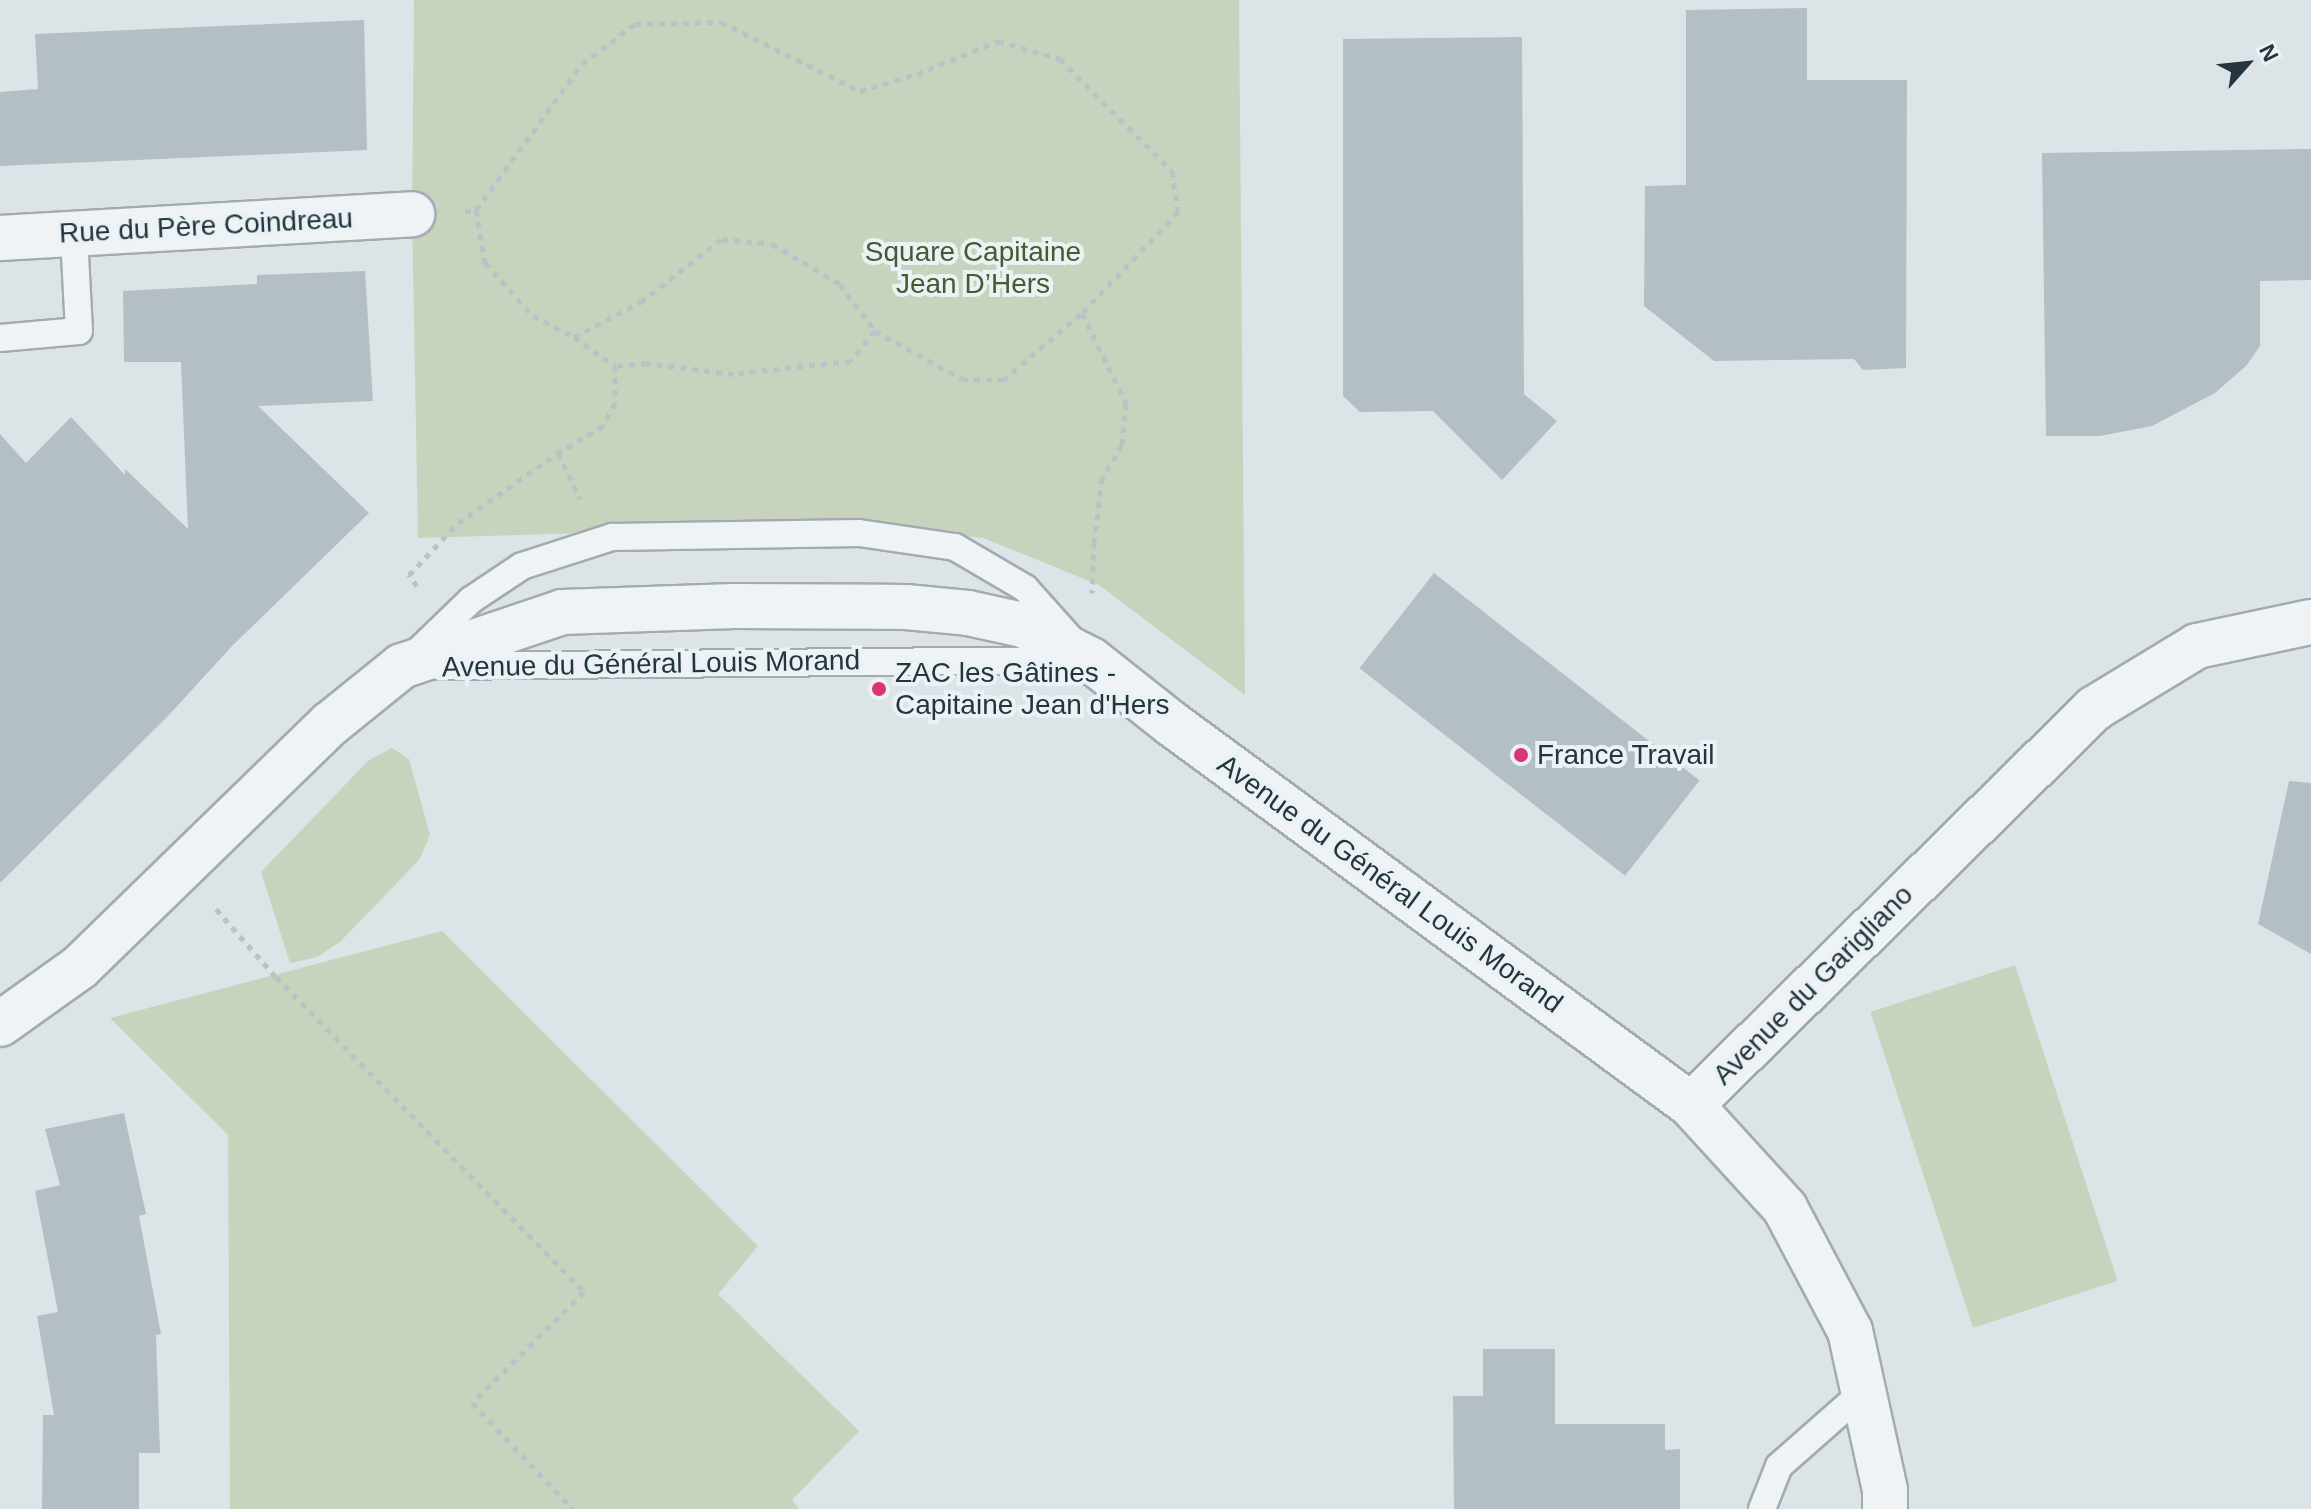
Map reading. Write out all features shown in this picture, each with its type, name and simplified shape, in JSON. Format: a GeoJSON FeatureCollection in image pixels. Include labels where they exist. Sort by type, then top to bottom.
{"type":"FeatureCollection","features":[{"type":"Feature","properties":{"kind":"street","name":"Rue du Père Coindreau"},"geometry":{"type":"LineString","coordinates":[[0,238],[412,214]]}},
{"type":"Feature","properties":{"kind":"street","name":"Avenue du Général Louis Morand"},"geometry":{"type":"LineString","coordinates":[[0,1024],[80,967],[330,724],[402,666],[562,612],[734,606],[906,607],[968,613],[1023,625],[1091,660],[1185,734],[1691,1105]]}},
{"type":"Feature","properties":{"kind":"street","name":"Avenue du Garigliano"},"geometry":{"type":"LineString","coordinates":[[1885,1509],[1885,1490],[1850,1331],[1785,1208],[1691,1105],[2095,708],[2197,646],[2311,622]]}},
{"type":"Feature","properties":{"kind":"lane"},"geometry":{"type":"LineString","coordinates":[[0,338],[79,331],[74,234]]}},
{"type":"Feature","properties":{"kind":"lane","name":"Avenue du Général Louis Morand"},"geometry":{"type":"LineString","coordinates":[[402,666],[471,600],[522,566],[595,541],[612,537],[859,533],[955,547],[1025,588],[1091,660]]}},
{"type":"Feature","properties":{"kind":"lane"},"geometry":{"type":"LineString","coordinates":[[1762,1509],[1779,1466],[1863,1392]]}},
{"type":"Feature","properties":{"kind":"path"},"geometry":{"type":"LineString","coordinates":[[574,337],[641,302],[722,239],[772,244],[840,284],[875,331],[962,379],[1003,380],[1082,313],[1178,212],[1172,171],[1060,59],[998,41],[917,74],[860,91],[721,22],[635,24],[582,64],[476,210],[485,263],[533,316],[574,337],[615,366],[647,363],[734,374],[851,361],[875,331]]}},
{"type":"Feature","properties":{"kind":"path"},"geometry":{"type":"LineString","coordinates":[[412,214],[476,210]]}},
{"type":"Feature","properties":{"kind":"path"},"geometry":{"type":"LineString","coordinates":[[1082,313],[1126,403],[1122,445],[1102,478],[1092,561],[1091,660]]}},
{"type":"Feature","properties":{"kind":"path"},"geometry":{"type":"LineString","coordinates":[[443,627],[409,575],[458,523],[558,453],[603,426],[615,403],[615,366]]}},
{"type":"Feature","properties":{"kind":"path"},"geometry":{"type":"LineString","coordinates":[[558,453],[595,541]]}},
{"type":"Feature","properties":{"kind":"path"},"geometry":{"type":"LineString","coordinates":[[181,871],[276,977],[584,1292],[472,1403],[573,1509]]}},
{"type":"Feature","properties":{"kind":"green space","name":"Square Capitaine Jean D’Hers"},"geometry":{"type":"Polygon","coordinates":[[[414,0],[1239,0],[1245,695],[1099,585],[983,538],[856,525],[418,538],[412,214],[414,0]]]}},
{"type":"Feature","properties":{"kind":"green space"},"geometry":{"type":"Polygon","coordinates":[[[392,748],[409,759],[430,835],[419,860],[340,942],[317,957],[290,963],[261,872],[369,760],[392,748]]]}},
{"type":"Feature","properties":{"kind":"green space"},"geometry":{"type":"Polygon","coordinates":[[[442,931],[758,1246],[718,1294],[859,1431],[792,1500],[799,1509],[230,1509],[228,1135],[110,1018],[442,931]]]}},
{"type":"Feature","properties":{"kind":"green space"},"geometry":{"type":"Polygon","coordinates":[[[2015,965],[2118,1281],[1973,1328],[1870,1012],[2015,965]]]}},
{"type":"Feature","properties":{"kind":"building"},"geometry":{"type":"Polygon","coordinates":[[[1807,8],[1807,80],[1907,80],[1906,368],[1863,370],[1854,359],[1714,361],[1644,306],[1645,186],[1686,185],[1686,10],[1807,8]]]}},
{"type":"Feature","properties":{"kind":"building"},"geometry":{"type":"Polygon","coordinates":[[[364,20],[367,150],[0,166],[0,92],[38,89],[35,34],[364,20]]]}},
{"type":"Feature","properties":{"kind":"building"},"geometry":{"type":"Polygon","coordinates":[[[1522,37],[1524,394],[1557,421],[1502,480],[1433,411],[1360,412],[1343,396],[1343,39],[1522,37]]]}},
{"type":"Feature","properties":{"kind":"building"},"geometry":{"type":"Polygon","coordinates":[[[2311,149],[2311,280],[2260,281],[2260,346],[2246,366],[2215,393],[2152,426],[2100,436],[2046,436],[2042,153],[2311,149]]]}},
{"type":"Feature","properties":{"kind":"building"},"geometry":{"type":"Polygon","coordinates":[[[365,271],[373,401],[258,406],[369,513],[232,646],[168,716],[0,883],[0,434],[26,463],[71,417],[125,475],[125,469],[188,529],[181,362],[124,362],[123,291],[257,284],[257,275],[365,271]]]}},
{"type":"Feature","properties":{"kind":"building"},"geometry":{"type":"Polygon","coordinates":[[[1434,573],[1700,780],[1625,876],[1360,668],[1434,573]]]}},
{"type":"Feature","properties":{"kind":"building"},"geometry":{"type":"Polygon","coordinates":[[[2289,781],[2311,783],[2311,954],[2258,924],[2289,781]]]}},
{"type":"Feature","properties":{"kind":"building"},"geometry":{"type":"Polygon","coordinates":[[[124,1113],[146,1214],[139,1216],[161,1334],[156,1335],[160,1453],[139,1453],[139,1509],[42,1509],[43,1415],[54,1415],[37,1316],[58,1312],[35,1191],[60,1185],[45,1129],[124,1113]]]}},
{"type":"Feature","properties":{"kind":"building"},"geometry":{"type":"Polygon","coordinates":[[[1483,1349],[1555,1349],[1555,1424],[1665,1424],[1665,1450],[1680,1449],[1680,1509],[1454,1509],[1453,1396],[1483,1396],[1483,1349]]]}},
{"type":"Feature","properties":{"kind":"place","name":"ZAC les Gâtines - Capitaine Jean d'Hers"},"geometry":{"type":"Point","coordinates":[879,689]}},
{"type":"Feature","properties":{"kind":"place","name":"France Travail"},"geometry":{"type":"Point","coordinates":[1521,755]}}]}
